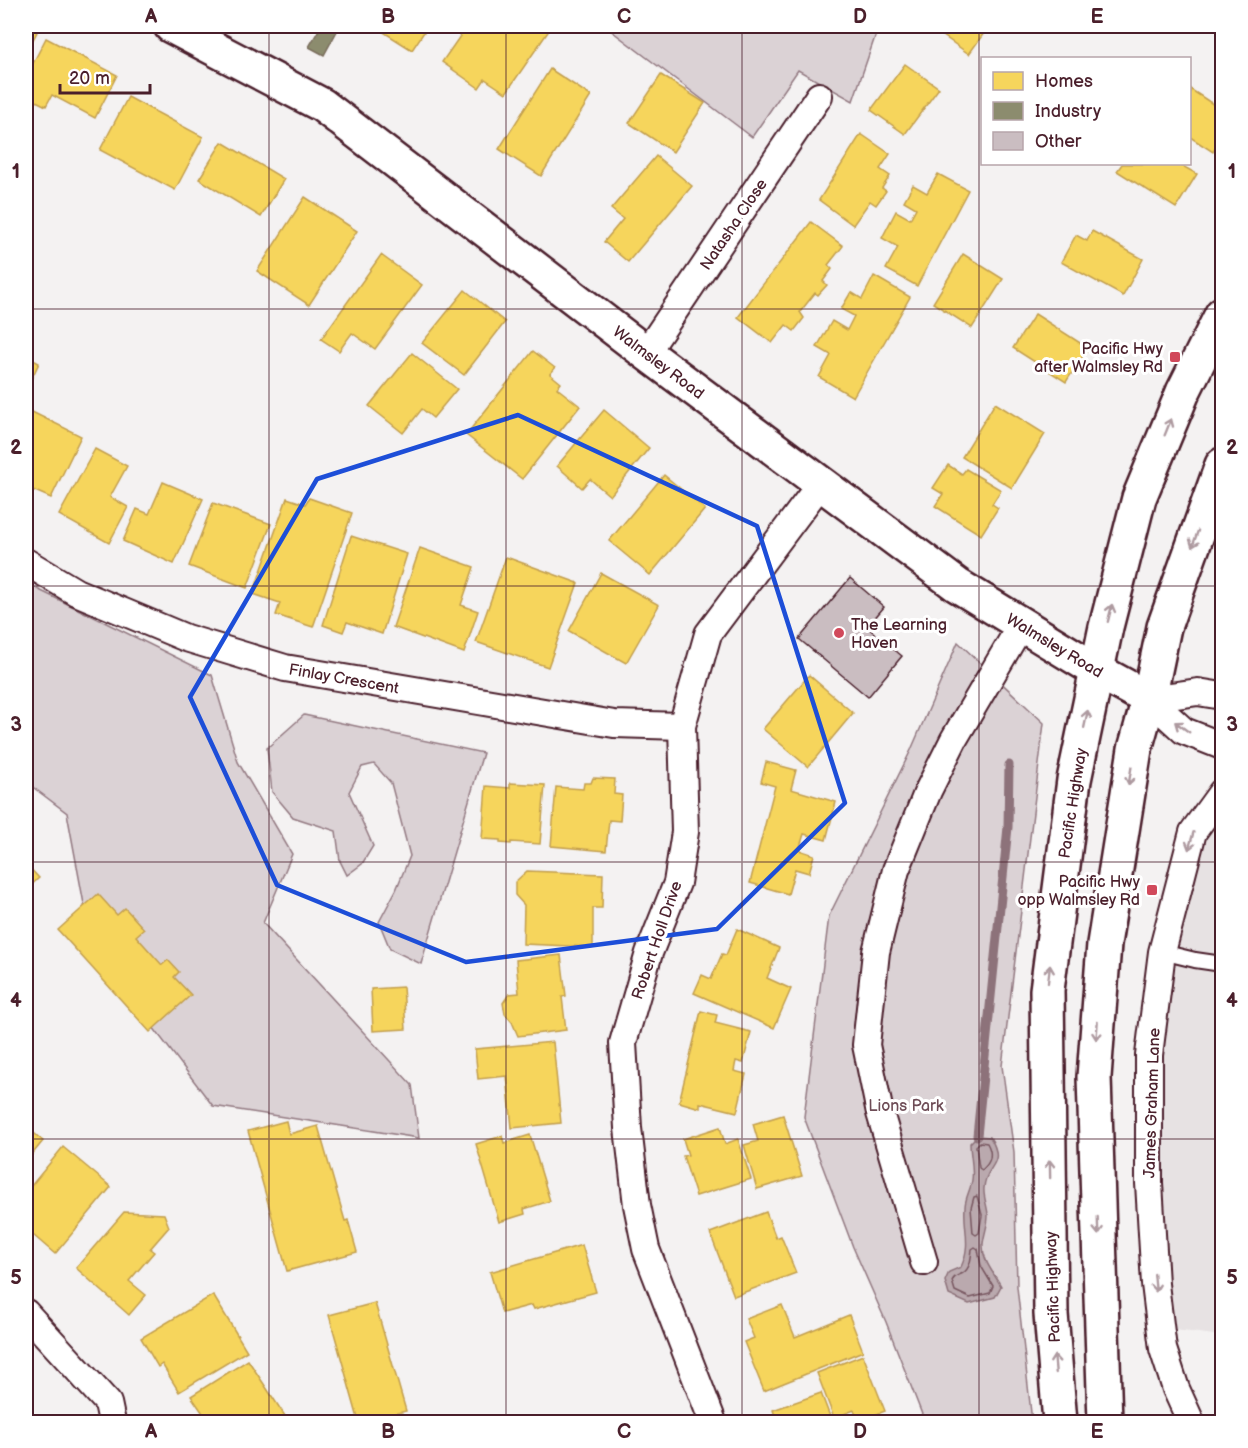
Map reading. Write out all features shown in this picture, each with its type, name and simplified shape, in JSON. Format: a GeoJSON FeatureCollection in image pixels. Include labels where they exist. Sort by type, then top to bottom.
{"type":"FeatureCollection","features":[{"type":"Feature","properties":{"kind":"main road","name":"Walmsley Road"},"geometry":{"type":"LineString","coordinates":[[171,26],[322,105],[646,353],[957,585],[1096,670],[1149,699]]}},
{"type":"Feature","properties":{"kind":"main road","name":"Pacific Highway"},"geometry":{"type":"LineString","coordinates":[[1060,1422],[1052,1314],[1047,990],[1074,780],[1096,670],[1139,498],[1183,392],[1222,314]]}},
{"type":"Feature","properties":{"kind":"main road"},"geometry":{"type":"LineString","coordinates":[[1104,1422],[1094,1077],[1104,944],[1135,749],[1149,699],[1168,612],[1222,465]]}},
{"type":"Feature","properties":{"kind":"street","name":"Natasha Close"},"geometry":{"type":"LineString","coordinates":[[646,353],[819,96]]}},
{"type":"Feature","properties":{"kind":"street","name":"Robert Holl Drive"},"geometry":{"type":"LineString","coordinates":[[713,1422],[646,1249],[637,1205],[628,1128],[623,1043],[649,953],[677,884],[686,832],[682,726],[708,634],[820,483]]}},
{"type":"Feature","properties":{"kind":"street","name":"Finlay Crescent"},"geometry":{"type":"LineString","coordinates":[[26,562],[76,592],[186,638],[285,668],[614,724],[682,726]]}},
{"type":"Feature","properties":{"kind":"street"},"geometry":{"type":"LineString","coordinates":[[924,1262],[880,1113],[866,1045],[876,952],[896,870],[928,791],[954,739],[1021,625]]}},
{"type":"Feature","properties":{"kind":"street"},"geometry":{"type":"LineString","coordinates":[[1149,699],[1198,692],[1222,696]]}},
{"type":"Feature","properties":{"kind":"street"},"geometry":{"type":"LineString","coordinates":[[1149,699],[1184,731],[1222,746]]}},
{"type":"Feature","properties":{"kind":"street","name":"James Graham Lane"},"geometry":{"type":"LineString","coordinates":[[1191,1422],[1176,1389],[1163,1349],[1154,1273],[1149,1183],[1149,1054],[1162,952],[1193,832],[1222,792]]}},
{"type":"Feature","properties":{"kind":"street"},"geometry":{"type":"LineString","coordinates":[[26,1313],[108,1403],[112,1422]]}},
{"type":"Feature","properties":{"kind":"lane"},"geometry":{"type":"LineString","coordinates":[[1162,952],[1222,964]]}},
{"type":"Feature","properties":{"kind":"highlighted area"},"geometry":{"type":"Polygon","coordinates":[[[518,415],[757,526],[845,803],[717,929],[466,962],[277,885],[190,697],[317,479],[518,415]]]}},
{"type":"Feature","properties":{"kind":"shaded area"},"geometry":{"type":"Polygon","coordinates":[[[1222,799],[1222,1336],[1159,1328],[1153,1046],[1199,837],[1222,799]]]}},
{"type":"Feature","properties":{"kind":"green space"},"geometry":{"type":"Polygon","coordinates":[[[605,26],[910,26],[908,29],[876,34],[853,101],[798,70],[752,137],[605,26]]]}},
{"type":"Feature","properties":{"kind":"green space"},"geometry":{"type":"Polygon","coordinates":[[[31,586],[212,675],[238,762],[292,854],[263,923],[412,1085],[419,1138],[213,1106],[92,947],[67,813],[26,782],[26,592],[31,586]]]}},
{"type":"Feature","properties":{"kind":"green space","name":"Lions Park"},"geometry":{"type":"Polygon","coordinates":[[[958,642],[1044,723],[1002,1066],[1014,1152],[1017,1287],[1032,1422],[925,1422],[886,1322],[853,1247],[804,1117],[829,916],[911,750],[958,642]]]}},
{"type":"Feature","properties":{"kind":"green space"},"geometry":{"type":"Polygon","coordinates":[[[304,715],[483,753],[421,964],[390,949],[379,922],[410,856],[391,783],[374,764],[362,767],[349,792],[373,846],[362,864],[347,875],[340,861],[336,831],[293,817],[272,792],[267,748],[304,715]]]}},
{"type":"Feature","properties":{"kind":"water"},"geometry":{"type":"Polygon","coordinates":[[[977,1136],[990,1137],[995,1147],[996,1160],[985,1180],[984,1188],[988,1216],[983,1250],[1001,1286],[995,1297],[969,1304],[949,1295],[945,1281],[949,1272],[961,1267],[966,1251],[965,1204],[972,1175],[970,1143],[977,1136]]]}},
{"type":"Feature","properties":{"kind":"building: Homes"},"geometry":{"type":"Polygon","coordinates":[[[26,26],[37,32],[26,53],[26,26]]]}},
{"type":"Feature","properties":{"kind":"building: Homes"},"geometry":{"type":"Polygon","coordinates":[[[374,26],[428,26],[412,50],[374,26]]]}},
{"type":"Feature","properties":{"kind":"building: Homes"},"geometry":{"type":"Polygon","coordinates":[[[467,26],[552,26],[506,93],[485,79],[479,88],[442,62],[467,26]]]}},
{"type":"Feature","properties":{"kind":"building: Homes"},"geometry":{"type":"Polygon","coordinates":[[[929,26],[989,26],[969,54],[929,26]]]}},
{"type":"Feature","properties":{"kind":"building: Homes"},"geometry":{"type":"Polygon","coordinates":[[[46,38],[117,75],[95,118],[52,95],[46,106],[26,96],[26,77],[46,38]]]}},
{"type":"Feature","properties":{"kind":"building: Homes"},"geometry":{"type":"Polygon","coordinates":[[[905,64],[939,88],[905,134],[871,110],[905,64]]]}},
{"type":"Feature","properties":{"kind":"building: Homes"},"geometry":{"type":"Polygon","coordinates":[[[550,69],[591,96],[541,176],[499,149],[550,69]]]}},
{"type":"Feature","properties":{"kind":"building: Homes"},"geometry":{"type":"Polygon","coordinates":[[[661,75],[705,103],[673,152],[629,123],[661,75]]]}},
{"type":"Feature","properties":{"kind":"building: Homes"},"geometry":{"type":"Polygon","coordinates":[[[1191,90],[1222,110],[1222,138],[1213,152],[1191,138],[1191,90]]]}},
{"type":"Feature","properties":{"kind":"building: Homes"},"geometry":{"type":"Polygon","coordinates":[[[128,97],[203,137],[175,190],[100,150],[128,97]]]}},
{"type":"Feature","properties":{"kind":"building: Homes"},"geometry":{"type":"Polygon","coordinates":[[[861,134],[890,154],[880,169],[890,176],[882,188],[886,191],[876,205],[870,201],[853,225],[819,200],[861,134]]]}},
{"type":"Feature","properties":{"kind":"building: Homes"},"geometry":{"type":"Polygon","coordinates":[[[222,142],[284,179],[261,217],[199,179],[222,142]]]}},
{"type":"Feature","properties":{"kind":"building: Homes"},"geometry":{"type":"Polygon","coordinates":[[[656,156],[692,186],[628,262],[604,242],[623,219],[611,209],[656,156]]]}},
{"type":"Feature","properties":{"kind":"building: Homes"},"geometry":{"type":"Polygon","coordinates":[[[1121,165],[1181,165],[1197,174],[1176,208],[1117,171],[1121,165]]]}},
{"type":"Feature","properties":{"kind":"building: Homes"},"geometry":{"type":"Polygon","coordinates":[[[938,174],[968,190],[917,286],[886,269],[898,247],[882,238],[896,211],[910,219],[916,208],[904,201],[913,185],[927,193],[938,174]]]}},
{"type":"Feature","properties":{"kind":"building: Homes"},"geometry":{"type":"Polygon","coordinates":[[[305,197],[357,231],[309,305],[257,271],[305,197]]]}},
{"type":"Feature","properties":{"kind":"building: Homes"},"geometry":{"type":"Polygon","coordinates":[[[811,222],[843,246],[828,265],[832,269],[823,281],[827,285],[818,295],[815,293],[800,312],[804,318],[794,331],[786,325],[772,343],[738,317],[811,222]]]}},
{"type":"Feature","properties":{"kind":"building: Homes"},"geometry":{"type":"Polygon","coordinates":[[[1092,231],[1143,259],[1123,296],[1061,262],[1076,235],[1087,241],[1092,231]]]}},
{"type":"Feature","properties":{"kind":"building: Homes"},"geometry":{"type":"Polygon","coordinates":[[[963,254],[1003,279],[972,328],[933,303],[963,254]]]}},
{"type":"Feature","properties":{"kind":"building: Homes"},"geometry":{"type":"Polygon","coordinates":[[[381,255],[422,285],[375,349],[352,333],[339,351],[321,339],[381,255]]]}},
{"type":"Feature","properties":{"kind":"building: Homes"},"geometry":{"type":"Polygon","coordinates":[[[874,276],[910,297],[853,397],[819,377],[831,355],[817,347],[832,321],[847,330],[854,316],[841,309],[851,292],[862,299],[874,276]]]}},
{"type":"Feature","properties":{"kind":"building: Homes"},"geometry":{"type":"Polygon","coordinates":[[[465,290],[505,322],[464,375],[422,343],[465,290]]]}},
{"type":"Feature","properties":{"kind":"building: Homes"},"geometry":{"type":"Polygon","coordinates":[[[1035,314],[1088,348],[1066,382],[1013,348],[1035,314]]]}},
{"type":"Feature","properties":{"kind":"building: Homes"},"geometry":{"type":"Polygon","coordinates":[[[533,351],[555,368],[550,374],[561,383],[557,388],[580,406],[522,479],[466,435],[533,351]]]}},
{"type":"Feature","properties":{"kind":"building: Homes"},"geometry":{"type":"Polygon","coordinates":[[[412,353],[457,389],[433,418],[422,409],[403,433],[369,406],[412,353]]]}},
{"type":"Feature","properties":{"kind":"building: Homes"},"geometry":{"type":"Polygon","coordinates":[[[26,356],[39,363],[26,390],[26,356]]]}},
{"type":"Feature","properties":{"kind":"building: Homes"},"geometry":{"type":"Polygon","coordinates":[[[995,403],[1045,434],[1012,488],[962,457],[995,403]]]}},
{"type":"Feature","properties":{"kind":"building: Homes"},"geometry":{"type":"Polygon","coordinates":[[[28,410],[81,436],[51,498],[28,488],[26,490],[26,416],[28,410]]]}},
{"type":"Feature","properties":{"kind":"building: Homes"},"geometry":{"type":"Polygon","coordinates":[[[604,410],[649,448],[610,496],[590,479],[582,488],[557,466],[604,410]]]}},
{"type":"Feature","properties":{"kind":"building: Homes"},"geometry":{"type":"Polygon","coordinates":[[[95,449],[127,466],[110,497],[128,507],[109,543],[59,515],[95,449]]]}},
{"type":"Feature","properties":{"kind":"building: Homes"},"geometry":{"type":"Polygon","coordinates":[[[948,465],[962,474],[966,469],[1001,490],[992,504],[998,508],[981,535],[935,506],[943,494],[933,488],[948,465]]]}},
{"type":"Feature","properties":{"kind":"building: Homes"},"geometry":{"type":"Polygon","coordinates":[[[664,475],[705,509],[650,575],[609,541],[664,475]]]}},
{"type":"Feature","properties":{"kind":"building: Homes"},"geometry":{"type":"Polygon","coordinates":[[[163,482],[203,499],[174,564],[123,541],[137,509],[149,514],[163,482]]]}},
{"type":"Feature","properties":{"kind":"building: Homes"},"geometry":{"type":"Polygon","coordinates":[[[287,498],[305,504],[309,498],[352,513],[313,627],[276,615],[280,603],[253,594],[287,498]]]}},
{"type":"Feature","properties":{"kind":"building: Homes"},"geometry":{"type":"Polygon","coordinates":[[[213,503],[271,524],[247,588],[189,566],[213,503]]]}},
{"type":"Feature","properties":{"kind":"building: Homes"},"geometry":{"type":"Polygon","coordinates":[[[351,536],[407,554],[382,634],[347,622],[343,632],[323,625],[351,536]]]}},
{"type":"Feature","properties":{"kind":"building: Homes"},"geometry":{"type":"Polygon","coordinates":[[[420,548],[474,567],[461,605],[478,611],[464,653],[393,627],[420,548]]]}},
{"type":"Feature","properties":{"kind":"building: Homes"},"geometry":{"type":"Polygon","coordinates":[[[506,557],[578,583],[548,667],[476,642],[506,557]]]}},
{"type":"Feature","properties":{"kind":"building: Homes"},"geometry":{"type":"Polygon","coordinates":[[[601,573],[659,605],[626,663],[569,631],[601,573]]]}},
{"type":"Feature","properties":{"kind":"building: Homes"},"geometry":{"type":"Polygon","coordinates":[[[809,675],[853,713],[808,767],[763,729],[809,675]]]}},
{"type":"Feature","properties":{"kind":"building: Homes"},"geometry":{"type":"Polygon","coordinates":[[[766,762],[796,770],[791,789],[836,802],[826,840],[804,834],[799,850],[814,855],[809,873],[795,869],[788,894],[750,883],[775,786],[761,782],[766,762]]]}},
{"type":"Feature","properties":{"kind":"building: Homes"},"geometry":{"type":"Polygon","coordinates":[[[593,778],[615,779],[614,794],[622,795],[620,821],[609,820],[606,851],[551,846],[556,787],[583,789],[584,783],[591,783],[593,778]]]}},
{"type":"Feature","properties":{"kind":"building: Homes"},"geometry":{"type":"Polygon","coordinates":[[[510,783],[545,785],[540,844],[511,842],[511,844],[500,843],[500,840],[482,839],[486,786],[510,788],[510,783]]]}},
{"type":"Feature","properties":{"kind":"building: Homes"},"geometry":{"type":"Polygon","coordinates":[[[26,864],[39,878],[26,890],[26,864]]]}},
{"type":"Feature","properties":{"kind":"building: Homes"},"geometry":{"type":"Polygon","coordinates":[[[527,871],[603,874],[602,908],[593,908],[593,947],[523,944],[524,905],[515,895],[515,882],[527,871]]]}},
{"type":"Feature","properties":{"kind":"building: Homes"},"geometry":{"type":"Polygon","coordinates":[[[98,894],[117,915],[125,908],[144,929],[136,936],[162,965],[168,960],[179,972],[174,977],[191,995],[150,1032],[58,930],[98,894]]]}},
{"type":"Feature","properties":{"kind":"building: Homes"},"geometry":{"type":"Polygon","coordinates":[[[737,929],[779,948],[767,978],[791,989],[774,1028],[694,993],[702,975],[711,979],[722,954],[726,955],[737,929]]]}},
{"type":"Feature","properties":{"kind":"building: Homes"},"geometry":{"type":"Polygon","coordinates":[[[561,955],[566,996],[562,997],[566,1030],[518,1036],[512,1022],[505,1014],[503,1003],[509,994],[519,993],[516,960],[561,955]]]}},
{"type":"Feature","properties":{"kind":"building: Homes"},"geometry":{"type":"Polygon","coordinates":[[[403,987],[406,1029],[373,1031],[371,989],[403,987]]]}},
{"type":"Feature","properties":{"kind":"building: Homes"},"geometry":{"type":"Polygon","coordinates":[[[701,1011],[717,1015],[715,1023],[751,1032],[743,1063],[736,1061],[734,1071],[746,1074],[737,1112],[700,1103],[700,1108],[679,1102],[701,1011]]]}},
{"type":"Feature","properties":{"kind":"building: Homes"},"geometry":{"type":"Polygon","coordinates":[[[553,1042],[561,1123],[512,1128],[507,1076],[478,1079],[475,1049],[553,1042]]]}},
{"type":"Feature","properties":{"kind":"building: Homes"},"geometry":{"type":"Polygon","coordinates":[[[783,1115],[802,1176],[757,1189],[744,1145],[758,1141],[753,1124],[783,1115]]]}},
{"type":"Feature","properties":{"kind":"building: Homes"},"geometry":{"type":"Polygon","coordinates":[[[286,1121],[289,1134],[318,1126],[345,1221],[348,1220],[357,1252],[287,1271],[248,1131],[286,1121]]]}},
{"type":"Feature","properties":{"kind":"building: Homes"},"geometry":{"type":"Polygon","coordinates":[[[26,1126],[43,1141],[26,1162],[26,1126]]]}},
{"type":"Feature","properties":{"kind":"building: Homes"},"geometry":{"type":"Polygon","coordinates":[[[720,1127],[725,1144],[738,1139],[751,1179],[696,1196],[683,1156],[688,1155],[683,1139],[720,1127]]]}},
{"type":"Feature","properties":{"kind":"building: Homes"},"geometry":{"type":"Polygon","coordinates":[[[530,1135],[550,1201],[524,1209],[525,1214],[499,1222],[476,1144],[502,1136],[504,1143],[530,1135]]]}},
{"type":"Feature","properties":{"kind":"building: Homes"},"geometry":{"type":"Polygon","coordinates":[[[63,1147],[111,1187],[55,1254],[26,1229],[26,1192],[63,1147]]]}},
{"type":"Feature","properties":{"kind":"building: Homes"},"geometry":{"type":"Polygon","coordinates":[[[124,1212],[164,1214],[169,1227],[150,1249],[154,1252],[129,1281],[146,1295],[129,1315],[76,1268],[124,1212]]]}},
{"type":"Feature","properties":{"kind":"building: Homes"},"geometry":{"type":"Polygon","coordinates":[[[766,1212],[776,1238],[781,1236],[796,1273],[734,1296],[710,1233],[766,1212]]]}},
{"type":"Feature","properties":{"kind":"building: Homes"},"geometry":{"type":"Polygon","coordinates":[[[582,1245],[596,1292],[534,1309],[532,1305],[502,1313],[490,1272],[582,1245]]]}},
{"type":"Feature","properties":{"kind":"building: Homes"},"geometry":{"type":"Polygon","coordinates":[[[213,1295],[247,1351],[179,1392],[162,1364],[158,1367],[141,1338],[213,1295]]]}},
{"type":"Feature","properties":{"kind":"building: Homes"},"geometry":{"type":"Polygon","coordinates":[[[375,1303],[406,1411],[359,1422],[329,1315],[375,1303]]]}},
{"type":"Feature","properties":{"kind":"building: Homes"},"geometry":{"type":"Polygon","coordinates":[[[782,1305],[795,1337],[849,1315],[863,1351],[764,1391],[744,1342],[754,1338],[746,1319],[782,1305]]]}},
{"type":"Feature","properties":{"kind":"building: Homes"},"geometry":{"type":"Polygon","coordinates":[[[863,1355],[885,1411],[858,1421],[854,1410],[834,1418],[817,1373],[863,1355]]]}},
{"type":"Feature","properties":{"kind":"building: Homes"},"geometry":{"type":"Polygon","coordinates":[[[248,1360],[287,1419],[281,1422],[209,1422],[191,1396],[248,1360]]]}},
{"type":"Feature","properties":{"kind":"building: Homes"},"geometry":{"type":"Polygon","coordinates":[[[821,1393],[832,1422],[777,1422],[773,1410],[821,1393]]]}},
{"type":"Feature","properties":{"kind":"building: Industry"},"geometry":{"type":"Polygon","coordinates":[[[321,26],[337,31],[324,55],[309,47],[321,26]]]}},
{"type":"Feature","properties":{"kind":"building: Other","name":"The Learning Haven"},"geometry":{"type":"Polygon","coordinates":[[[850,578],[884,607],[867,627],[902,656],[868,697],[799,639],[850,578]]]}},
{"type":"Feature","properties":{"kind":"waterway"},"geometry":{"type":"LineString","coordinates":[[977,1136],[1008,827],[1009,765]]}},
{"type":"Feature","properties":{"kind":"place","name":"Pacific Hwy after Walmsley Rd"},"geometry":{"type":"Point","coordinates":[1175,357]}},
{"type":"Feature","properties":{"kind":"place","name":"The Learning Haven"},"geometry":{"type":"Point","coordinates":[839,633]}},
{"type":"Feature","properties":{"kind":"place","name":"Pacific Hwy opp Walmsley Rd"},"geometry":{"type":"Point","coordinates":[1152,890]}}]}
